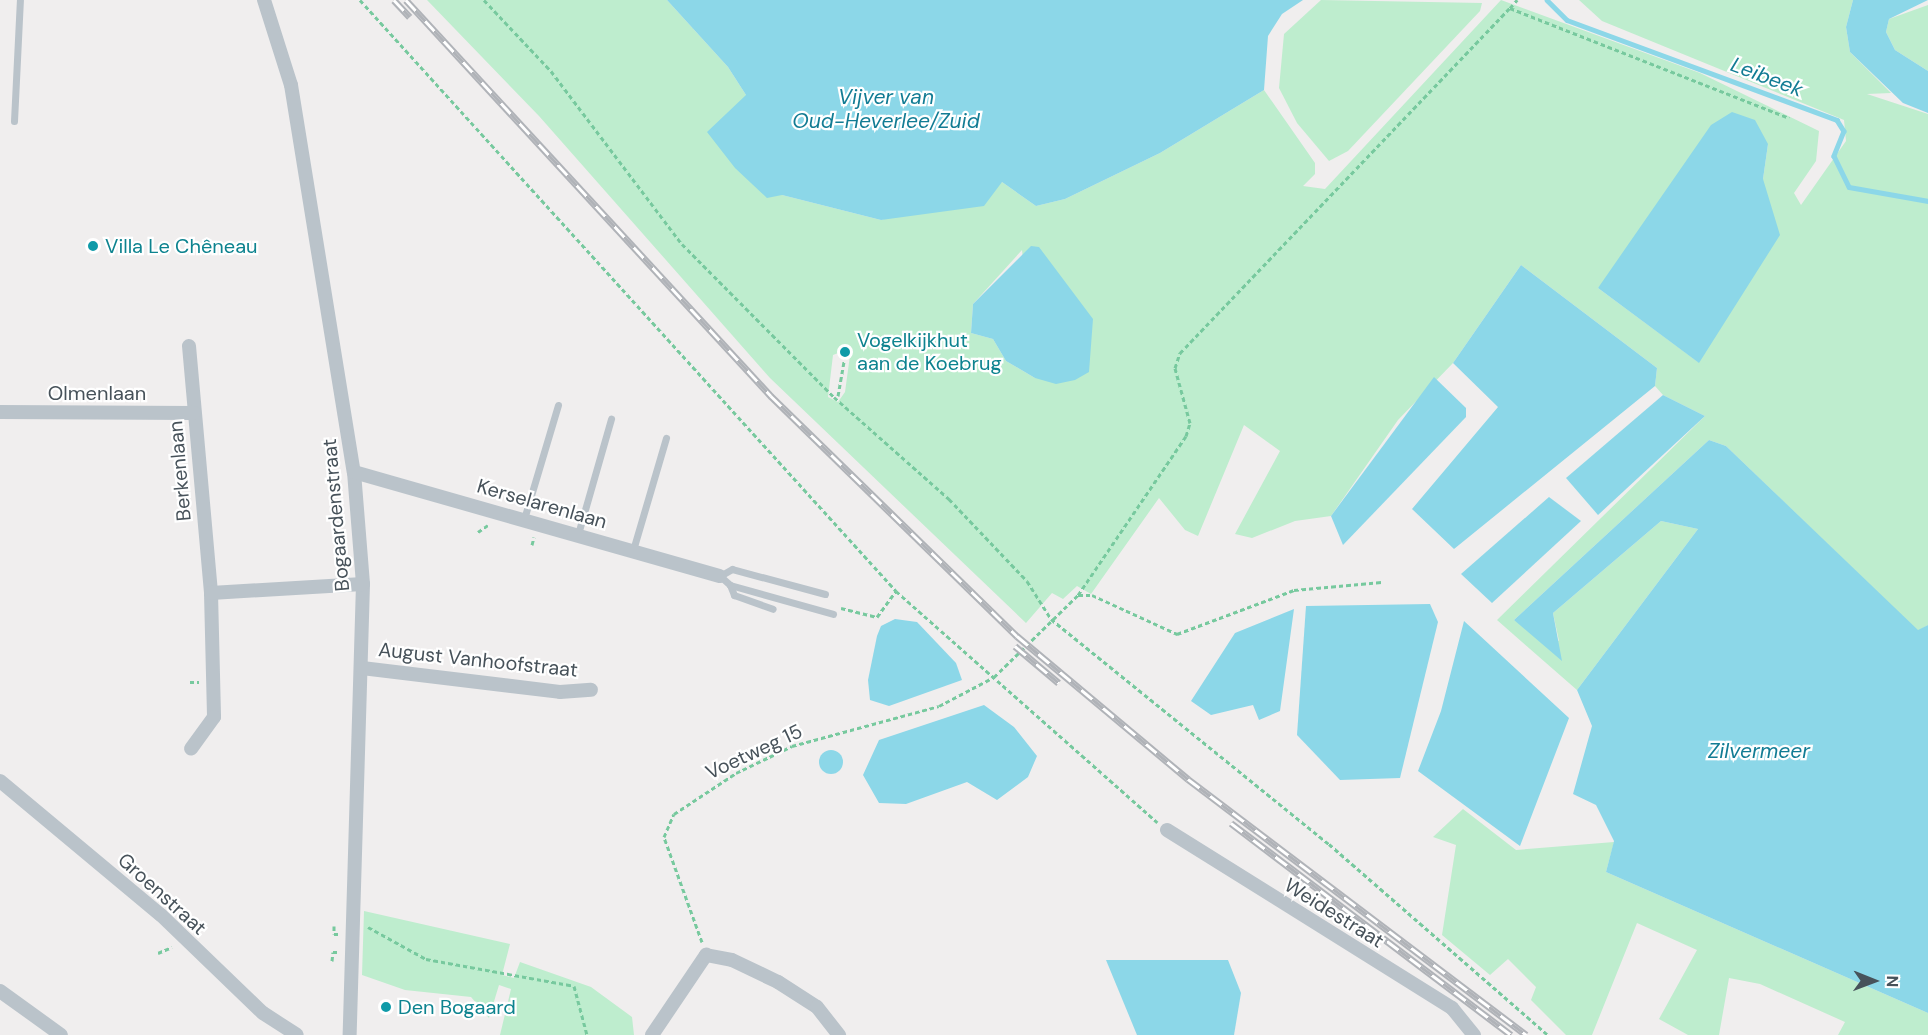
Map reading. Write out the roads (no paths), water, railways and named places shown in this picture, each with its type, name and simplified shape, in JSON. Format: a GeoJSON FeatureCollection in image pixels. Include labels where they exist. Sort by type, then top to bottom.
{"type":"FeatureCollection","features":[{"type":"Feature","properties":{"kind":"street","name":"Bogaardenstraat"},"geometry":{"type":"LineString","coordinates":[[264,0],[291,85],[354,472],[363,584],[350,1035]]}},
{"type":"Feature","properties":{"kind":"street","name":"Berkenlaan"},"geometry":{"type":"LineString","coordinates":[[189,346],[211,593],[214,717],[191,749]]}},
{"type":"Feature","properties":{"kind":"street","name":"Olmenlaan"},"geometry":{"type":"LineString","coordinates":[[0,412],[194,413]]}},
{"type":"Feature","properties":{"kind":"street","name":"Kerselarenlaan"},"geometry":{"type":"LineString","coordinates":[[354,472],[633,550],[725,580]]}},
{"type":"Feature","properties":{"kind":"street"},"geometry":{"type":"LineString","coordinates":[[211,593],[363,584]]}},
{"type":"Feature","properties":{"kind":"street","name":"August Vanhoofstraat"},"geometry":{"type":"LineString","coordinates":[[362,668],[560,692],[591,690]]}},
{"type":"Feature","properties":{"kind":"street","name":"Groenstraat"},"geometry":{"type":"LineString","coordinates":[[0,781],[161,915],[263,1013],[297,1035]]}},
{"type":"Feature","properties":{"kind":"street","name":"Weidestraat"},"geometry":{"type":"LineString","coordinates":[[1167,830],[1452,1008],[1474,1035]]}},
{"type":"Feature","properties":{"kind":"street"},"geometry":{"type":"LineString","coordinates":[[652,1035],[706,955],[732,960],[778,982],[817,1007],[839,1035]]}},
{"type":"Feature","properties":{"kind":"street"},"geometry":{"type":"LineString","coordinates":[[0,991],[61,1035]]}},
{"type":"Feature","properties":{"kind":"lane"},"geometry":{"type":"LineString","coordinates":[[14,121],[20,0]]}},
{"type":"Feature","properties":{"kind":"lane"},"geometry":{"type":"LineString","coordinates":[[524,519],[558,405]]}},
{"type":"Feature","properties":{"kind":"lane"},"geometry":{"type":"LineString","coordinates":[[578,534],[611,419]]}},
{"type":"Feature","properties":{"kind":"lane"},"geometry":{"type":"LineString","coordinates":[[633,550],[666,438]]}},
{"type":"Feature","properties":{"kind":"lane"},"geometry":{"type":"LineString","coordinates":[[725,580],[732,569],[825,594]]}},
{"type":"Feature","properties":{"kind":"lane"},"geometry":{"type":"LineString","coordinates":[[725,580],[734,595],[773,609]]}},
{"type":"Feature","properties":{"kind":"lane"},"geometry":{"type":"LineString","coordinates":[[725,580],[833,614]]}},
{"type":"Feature","properties":{"kind":"water","name":"Vijver van Oud-Heverlee/Zuid"},"geometry":{"type":"Polygon","coordinates":[[[667,0],[1303,0],[1282,14],[1268,36],[1264,90],[1160,153],[1065,199],[1036,206],[1002,182],[984,206],[881,220],[782,195],[767,198],[735,168],[707,132],[746,95],[728,67],[667,0]]]}},
{"type":"Feature","properties":{"kind":"water"},"geometry":{"type":"Polygon","coordinates":[[[1853,0],[1928,0],[1889,19],[1886,32],[1895,50],[1928,71],[1928,113],[1903,103],[1850,52],[1846,27],[1853,0]]]}},
{"type":"Feature","properties":{"kind":"water"},"geometry":{"type":"Polygon","coordinates":[[[1732,112],[1755,120],[1768,144],[1763,179],[1780,235],[1699,363],[1598,288],[1711,125],[1732,112]]]}},
{"type":"Feature","properties":{"kind":"water"},"geometry":{"type":"Polygon","coordinates":[[[1031,246],[1039,247],[1093,319],[1089,372],[1075,380],[1056,384],[1035,378],[1006,361],[993,339],[971,333],[973,304],[1031,246]]]}},
{"type":"Feature","properties":{"kind":"water"},"geometry":{"type":"Polygon","coordinates":[[[1521,265],[1657,368],[1655,386],[1454,549],[1412,509],[1498,407],[1453,363],[1521,265]]]}},
{"type":"Feature","properties":{"kind":"water"},"geometry":{"type":"Polygon","coordinates":[[[1434,377],[1466,408],[1466,417],[1343,545],[1331,516],[1434,377]]]}},
{"type":"Feature","properties":{"kind":"water"},"geometry":{"type":"Polygon","coordinates":[[[1663,395],[1705,416],[1598,515],[1566,478],[1663,395]]]}},
{"type":"Feature","properties":{"kind":"water","name":"Zilvermeer"},"geometry":{"type":"Polygon","coordinates":[[[1709,440],[1726,446],[1918,630],[1928,625],[1928,1013],[1606,872],[1614,841],[1596,805],[1573,794],[1592,726],[1577,690],[1698,529],[1661,521],[1553,613],[1562,661],[1514,620],[1709,440]]]}},
{"type":"Feature","properties":{"kind":"water"},"geometry":{"type":"Polygon","coordinates":[[[1549,497],[1581,521],[1492,603],[1461,574],[1549,497]]]}},
{"type":"Feature","properties":{"kind":"water"},"geometry":{"type":"Polygon","coordinates":[[[1430,604],[1438,622],[1400,778],[1340,780],[1297,735],[1306,606],[1430,604]]]}},
{"type":"Feature","properties":{"kind":"water"},"geometry":{"type":"Polygon","coordinates":[[[1294,609],[1280,711],[1259,720],[1253,705],[1211,715],[1191,701],[1235,633],[1294,609]]]}},
{"type":"Feature","properties":{"kind":"water"},"geometry":{"type":"Polygon","coordinates":[[[895,619],[917,622],[956,663],[962,680],[889,706],[870,700],[868,680],[877,636],[881,626],[895,619]]]}},
{"type":"Feature","properties":{"kind":"water"},"geometry":{"type":"Polygon","coordinates":[[[1464,621],[1569,718],[1520,846],[1418,771],[1441,711],[1464,621]]]}},
{"type":"Feature","properties":{"kind":"water"},"geometry":{"type":"Polygon","coordinates":[[[984,705],[1014,727],[1037,756],[1028,777],[997,800],[967,782],[906,804],[879,803],[863,775],[879,740],[984,705]]]}},
{"type":"Feature","properties":{"kind":"water"},"geometry":{"type":"Polygon","coordinates":[[[831,750],[836,751],[842,757],[842,767],[836,773],[831,774],[826,773],[820,767],[819,762],[820,757],[826,751],[831,750]]]}},
{"type":"Feature","properties":{"kind":"water"},"geometry":{"type":"Polygon","coordinates":[[[1106,960],[1228,960],[1241,993],[1234,1035],[1137,1035],[1106,960]]]}},
{"type":"Feature","properties":{"kind":"waterway","name":"Leibeek"},"geometry":{"type":"LineString","coordinates":[[1547,0],[1567,20],[1837,120],[1844,131],[1834,156],[1849,187],[1928,201]]}},
{"type":"Feature","properties":{"kind":"railway"},"geometry":{"type":"LineString","coordinates":[[394,0],[410,17]]}},
{"type":"Feature","properties":{"kind":"railway"},"geometry":{"type":"LineString","coordinates":[[406,0],[771,396],[1017,636],[1188,779],[1526,1035]]}},
{"type":"Feature","properties":{"kind":"railway"},"geometry":{"type":"LineString","coordinates":[[1015,646],[1059,683]]}},
{"type":"Feature","properties":{"kind":"railway"},"geometry":{"type":"LineString","coordinates":[[1231,823],[1511,1035]]}},
{"type":"Feature","properties":{"kind":"place","name":"Villa Le Chêneau"},"geometry":{"type":"Point","coordinates":[93,246]}},
{"type":"Feature","properties":{"kind":"place","name":"Vogelkijkhut aan de Koebrug"},"geometry":{"type":"Point","coordinates":[845,352]}},
{"type":"Feature","properties":{"kind":"place","name":"Den Bogaard"},"geometry":{"type":"Point","coordinates":[386,1007]}}]}
